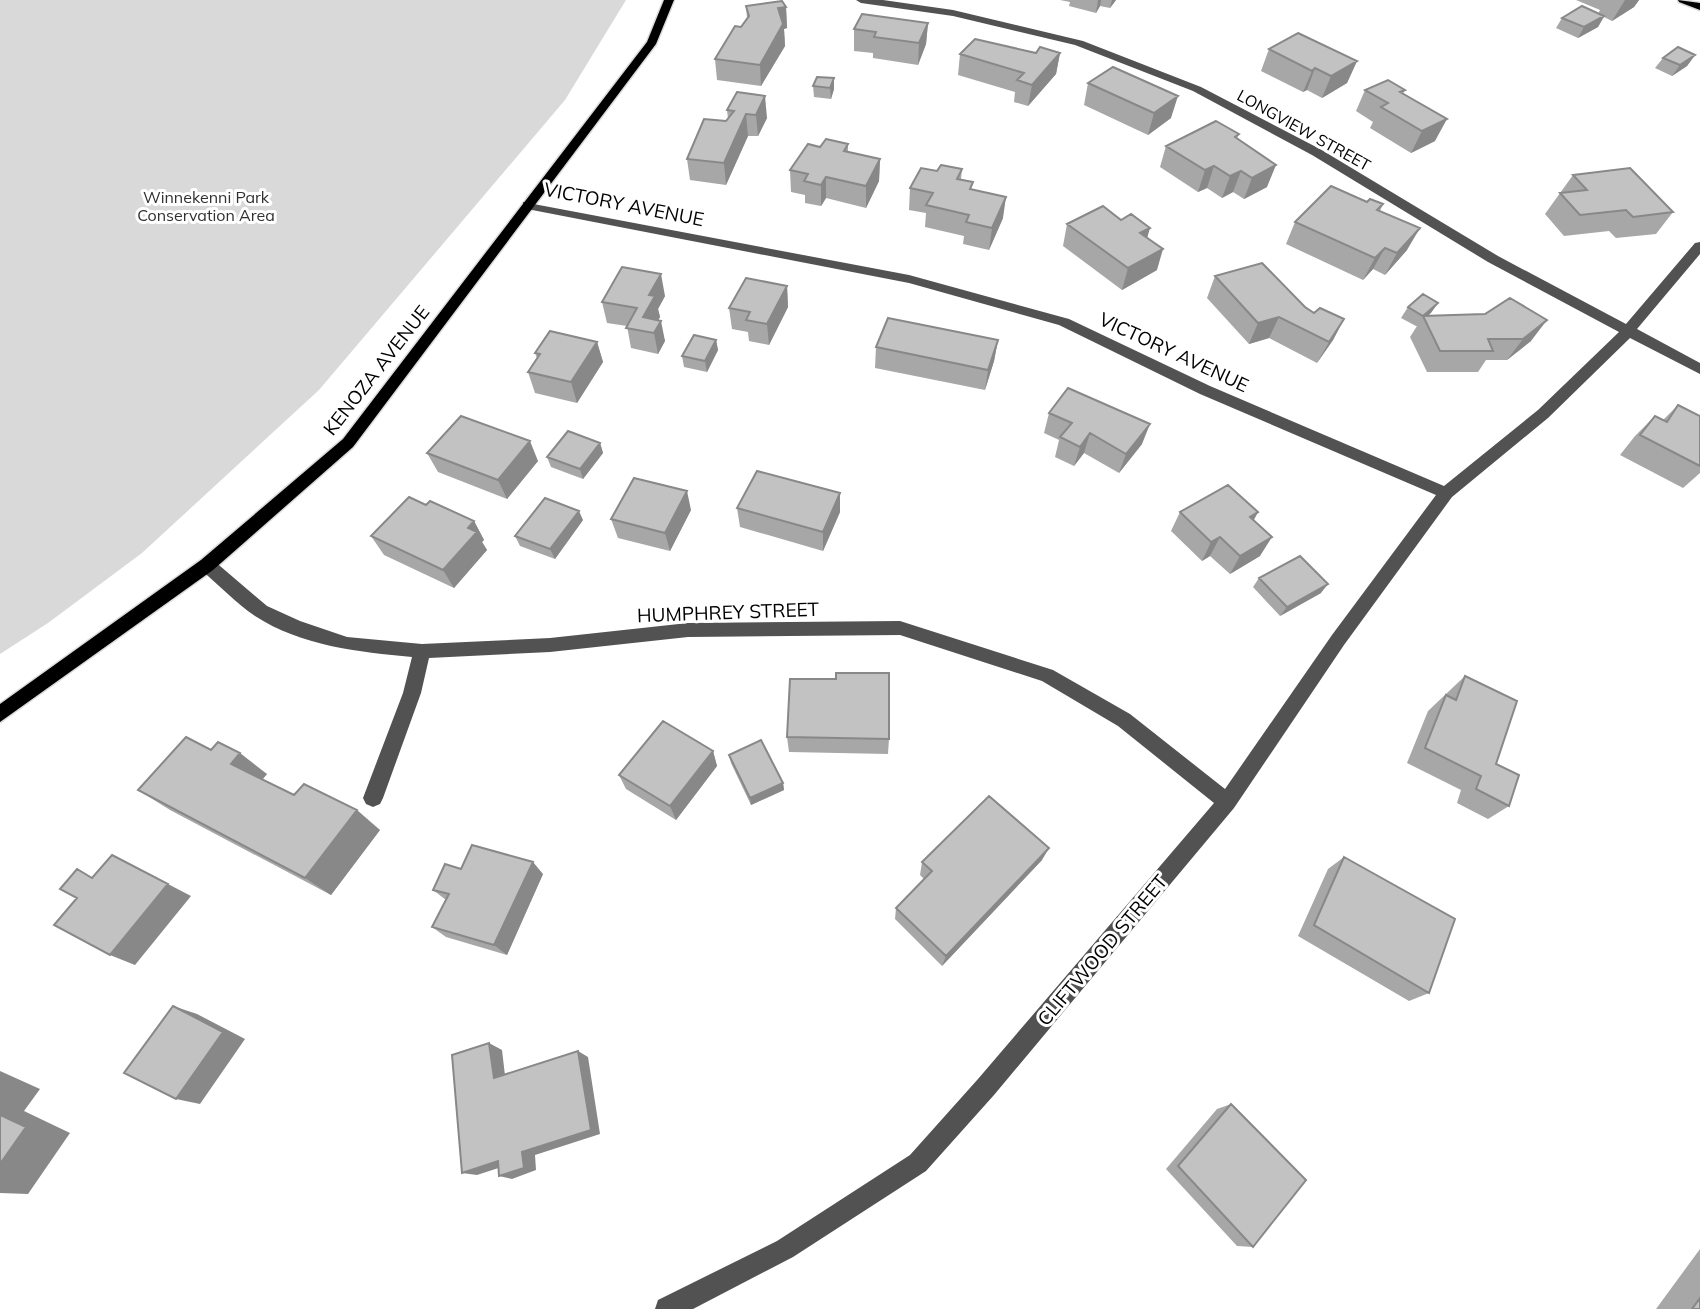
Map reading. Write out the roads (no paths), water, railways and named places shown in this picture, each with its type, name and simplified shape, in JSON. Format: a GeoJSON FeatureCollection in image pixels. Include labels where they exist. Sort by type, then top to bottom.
{"type":"FeatureCollection","features":[{"type":"Feature","properties":{"kind":"main road","name":"KENOZA AVENUE"},"geometry":{"type":"LineString","coordinates":[[0,714],[207,565],[348,443],[652,42],[669,0]]}},
{"type":"Feature","properties":{"kind":"main road"},"geometry":{"type":"LineString","coordinates":[[1683,0],[1700,7]]}},
{"type":"Feature","properties":{"kind":"street","name":"LONGVIEW STREET"},"geometry":{"type":"LineString","coordinates":[[861,0],[953,13],[1079,43],[1196,89],[1316,152],[1493,259],[1700,369]]}},
{"type":"Feature","properties":{"kind":"street","name":"VICTORY AVENUE"},"geometry":{"type":"LineString","coordinates":[[527,205],[909,279],[1064,322],[1205,390],[1446,493]]}},
{"type":"Feature","properties":{"kind":"street"},"geometry":{"type":"LineString","coordinates":[[1446,493],[1543,414],[1627,331],[1700,246]]}},
{"type":"Feature","properties":{"kind":"street","name":"CLIFTWOOD STREET"},"geometry":{"type":"LineString","coordinates":[[667,1309],[785,1249],[918,1163],[986,1087],[1227,802],[1338,640],[1446,493]]}},
{"type":"Feature","properties":{"kind":"street","name":"HUMPHREY STREET"},"geometry":{"type":"LineString","coordinates":[[207,565],[261,611],[295,627],[347,644],[422,651],[550,645],[688,630],[900,628],[1047,676],[1124,720],[1227,802]]}},
{"type":"Feature","properties":{"kind":"street"},"geometry":{"type":"LineString","coordinates":[[373,798],[412,693],[422,651]]}},
{"type":"Feature","properties":{"kind":"park label","name":"Winnekenni Park Conservation Area"},"geometry":{"type":"Point","coordinates":[206,206]}}]}
